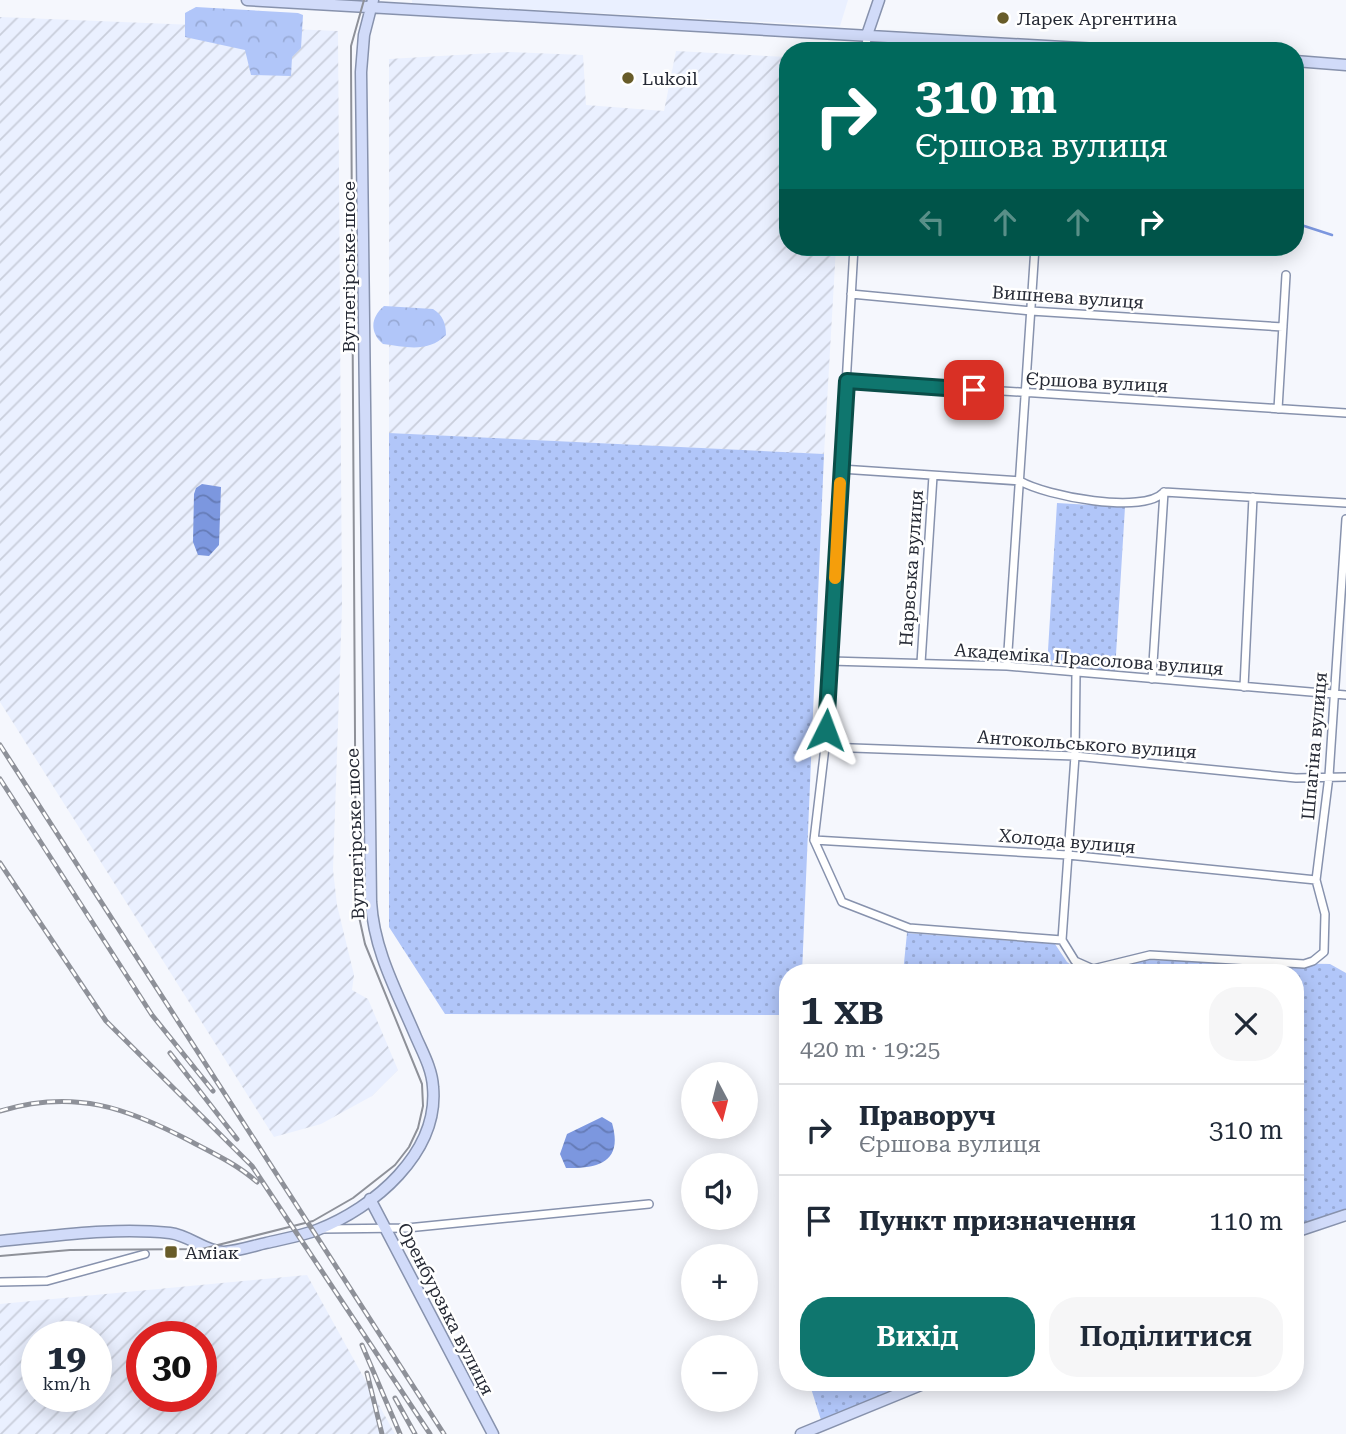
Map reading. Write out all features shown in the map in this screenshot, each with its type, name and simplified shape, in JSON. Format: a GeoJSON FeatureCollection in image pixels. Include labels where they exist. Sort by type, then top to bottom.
{"type":"FeatureCollection","features":[{"type":"Feature","properties":{"kind":"street"},"geometry":{"type":"LineString","coordinates":[[247,0],[372,4],[983,42]]}},
{"type":"Feature","properties":{"kind":"street"},"geometry":{"type":"LineString","coordinates":[[867,42],[879,0]]}},
{"type":"Feature","properties":{"kind":"street","name":"Вуглегірське шосе"},"geometry":{"type":"LineString","coordinates":[[0,1241],[79,1233],[145,1232],[185,1236],[213,1250],[225,1252],[319,1229],[370,1199],[401,1173],[419,1150],[432,1114],[433,1088],[429,1068],[379,948],[371,902],[361,91],[364,35],[372,4]]}},
{"type":"Feature","properties":{"kind":"street"},"geometry":{"type":"LineString","coordinates":[[1304,62],[1346,65]]}},
{"type":"Feature","properties":{"kind":"street"},"geometry":{"type":"LineString","coordinates":[[853,256],[825,747],[814,839],[842,902],[909,929],[1062,940],[1075,756],[1076,673]]}},
{"type":"Feature","properties":{"kind":"street"},"geometry":{"type":"LineString","coordinates":[[1007,666],[1034,256]]}},
{"type":"Feature","properties":{"kind":"street"},"geometry":{"type":"LineString","coordinates":[[1278,409],[1286,275]]}},
{"type":"Feature","properties":{"kind":"street","name":"Вишнева вулиця"},"geometry":{"type":"LineString","coordinates":[[851,294],[1031,311],[1283,327]]}},
{"type":"Feature","properties":{"kind":"street","name":"Єршова вулиця"},"geometry":{"type":"LineString","coordinates":[[847,381],[1346,413]]}},
{"type":"Feature","properties":{"kind":"street"},"geometry":{"type":"LineString","coordinates":[[841,469],[1020,481],[1040,491],[1097,500],[1149,502],[1164,492],[1346,503]]}},
{"type":"Feature","properties":{"kind":"street","name":"Нарвська вулиця"},"geometry":{"type":"LineString","coordinates":[[921,663],[933,476]]}},
{"type":"Feature","properties":{"kind":"street"},"geometry":{"type":"LineString","coordinates":[[1152,679],[1164,492]]}},
{"type":"Feature","properties":{"kind":"street"},"geometry":{"type":"LineString","coordinates":[[1244,687],[1253,497]]}},
{"type":"Feature","properties":{"kind":"street","name":"Шпагіна вулиця"},"geometry":{"type":"LineString","coordinates":[[1113,964],[1150,955],[1304,964],[1324,952],[1325,914],[1316,880],[1336,694],[1346,519]]}},
{"type":"Feature","properties":{"kind":"street","name":"Академіка Прасолова вулиця"},"geometry":{"type":"LineString","coordinates":[[830,661],[1007,666],[1346,695]]}},
{"type":"Feature","properties":{"kind":"street","name":"Антокольського вулиця"},"geometry":{"type":"LineString","coordinates":[[825,747],[1075,756],[1296,778],[1346,777]]}},
{"type":"Feature","properties":{"kind":"street","name":"Холода вулиця"},"geometry":{"type":"LineString","coordinates":[[814,839],[1068,855],[1316,880]]}},
{"type":"Feature","properties":{"kind":"street","name":"Шпагіна вулиця"},"geometry":{"type":"LineString","coordinates":[[1062,940],[1075,961],[1082,964]]}},
{"type":"Feature","properties":{"kind":"street","name":"Оренбурзька вулиця"},"geometry":{"type":"LineString","coordinates":[[370,1199],[388,1229],[447,1352],[493,1434]]}},
{"type":"Feature","properties":{"kind":"street"},"geometry":{"type":"LineString","coordinates":[[319,1229],[388,1229],[649,1204]]}},
{"type":"Feature","properties":{"kind":"street"},"geometry":{"type":"LineString","coordinates":[[1304,1229],[1346,1216]]}},
{"type":"Feature","properties":{"kind":"street"},"geometry":{"type":"LineString","coordinates":[[0,1282],[47,1281],[145,1254]]}},
{"type":"Feature","properties":{"kind":"street"},"geometry":{"type":"LineString","coordinates":[[801,1434],[906,1391]]}},
{"type":"Feature","properties":{"kind":"shaded area"},"geometry":{"type":"Polygon","coordinates":[[[412,0],[848,0],[840,26],[412,3],[412,0]]]}},
{"type":"Feature","properties":{"kind":"shaded area"},"geometry":{"type":"Polygon","coordinates":[[[0,17],[338,31],[342,607],[333,870],[337,905],[354,975],[352,990],[368,999],[398,1070],[372,1096],[321,1124],[274,1137],[0,702],[0,17]]]}},
{"type":"Feature","properties":{"kind":"shaded area"},"geometry":{"type":"Polygon","coordinates":[[[676,51],[779,57],[779,256],[835,256],[824,454],[389,433],[389,59],[509,52],[583,55],[586,105],[664,111],[676,51]]]}},
{"type":"Feature","properties":{"kind":"shaded area"},"geometry":{"type":"Polygon","coordinates":[[[307,1275],[395,1434],[0,1434],[0,1304],[307,1275]]]}},
{"type":"Feature","properties":{"kind":"green space"},"geometry":{"type":"Polygon","coordinates":[[[196,7],[303,15],[301,48],[292,57],[291,76],[251,75],[245,50],[185,37],[185,13],[196,7]]]}},
{"type":"Feature","properties":{"kind":"green space"},"geometry":{"type":"Polygon","coordinates":[[[384,306],[433,309],[443,320],[446,335],[424,347],[383,344],[375,335],[373,325],[376,315],[384,306]]]}},
{"type":"Feature","properties":{"kind":"green space"},"geometry":{"type":"Polygon","coordinates":[[[389,433],[824,454],[802,964],[779,964],[779,1015],[445,1014],[389,927],[389,433]]]}},
{"type":"Feature","properties":{"kind":"green space"},"geometry":{"type":"Polygon","coordinates":[[[1057,503],[1125,507],[1115,671],[1047,667],[1057,503]]]}},
{"type":"Feature","properties":{"kind":"green space"},"geometry":{"type":"Polygon","coordinates":[[[907,933],[1055,944],[1070,964],[904,964],[907,933]]]}},
{"type":"Feature","properties":{"kind":"green space"},"geometry":{"type":"Polygon","coordinates":[[[1142,960],[1330,964],[1346,973],[1346,1212],[1304,1224],[1304,964],[1130,964],[1142,960]]]}},
{"type":"Feature","properties":{"kind":"green space"},"geometry":{"type":"Polygon","coordinates":[[[812,1391],[892,1391],[821,1420],[812,1391]]]}},
{"type":"Feature","properties":{"kind":"water"},"geometry":{"type":"Polygon","coordinates":[[[202,484],[221,487],[219,545],[209,556],[198,555],[193,542],[194,494],[196,488],[202,484]]]}},
{"type":"Feature","properties":{"kind":"water"},"geometry":{"type":"Polygon","coordinates":[[[602,1117],[612,1123],[615,1136],[611,1154],[606,1160],[589,1167],[566,1168],[560,1154],[567,1134],[602,1117]]]}},
{"type":"Feature","properties":{"kind":"waterway"},"geometry":{"type":"LineString","coordinates":[[1304,226],[1332,235]]}},
{"type":"Feature","properties":{"kind":"tram line"},"geometry":{"type":"LineString","coordinates":[[0,1256],[70,1250],[202,1249],[313,1221],[353,1198],[395,1165],[409,1147],[418,1128],[423,1106],[422,1084],[365,944],[356,903],[351,46],[364,0]]}},
{"type":"Feature","properties":{"kind":"railway"},"geometry":{"type":"LineString","coordinates":[[0,745],[444,1434]]}},
{"type":"Feature","properties":{"kind":"railway"},"geometry":{"type":"LineString","coordinates":[[0,779],[152,1015],[213,1091]]}},
{"type":"Feature","properties":{"kind":"railway"},"geometry":{"type":"LineString","coordinates":[[0,863],[106,1021],[252,1166],[430,1434]]}},
{"type":"Feature","properties":{"kind":"railway"},"geometry":{"type":"LineString","coordinates":[[170,1053],[237,1139]]}},
{"type":"Feature","properties":{"kind":"railway"},"geometry":{"type":"LineString","coordinates":[[0,1111],[52,1102],[76,1102],[122,1111],[145,1119],[209,1151],[257,1182]]}},
{"type":"Feature","properties":{"kind":"railway"},"geometry":{"type":"LineString","coordinates":[[362,1345],[400,1434]]}},
{"type":"Feature","properties":{"kind":"railway"},"geometry":{"type":"LineString","coordinates":[[367,1373],[382,1434]]}},
{"type":"Feature","properties":{"kind":"railway"},"geometry":{"type":"LineString","coordinates":[[395,1398],[415,1434]]}},
{"type":"Feature","properties":{"kind":"slow traffic"},"geometry":{"type":"LineString","coordinates":[[835,578],[840,483]]}},
{"type":"Feature","properties":{"kind":"place","name":"Ларек Аргентина"},"geometry":{"type":"Point","coordinates":[1003,18]}},
{"type":"Feature","properties":{"kind":"place","name":"Lukoil"},"geometry":{"type":"Point","coordinates":[628,78]}},
{"type":"Feature","properties":{"kind":"place","name":"Аміак"},"geometry":{"type":"Point","coordinates":[171,1252]}},
{"type":"Feature","properties":{"kind":"route"},"geometry":{"type":"LineString","coordinates":[[826,730],[847,381],[974,390]]}}]}
